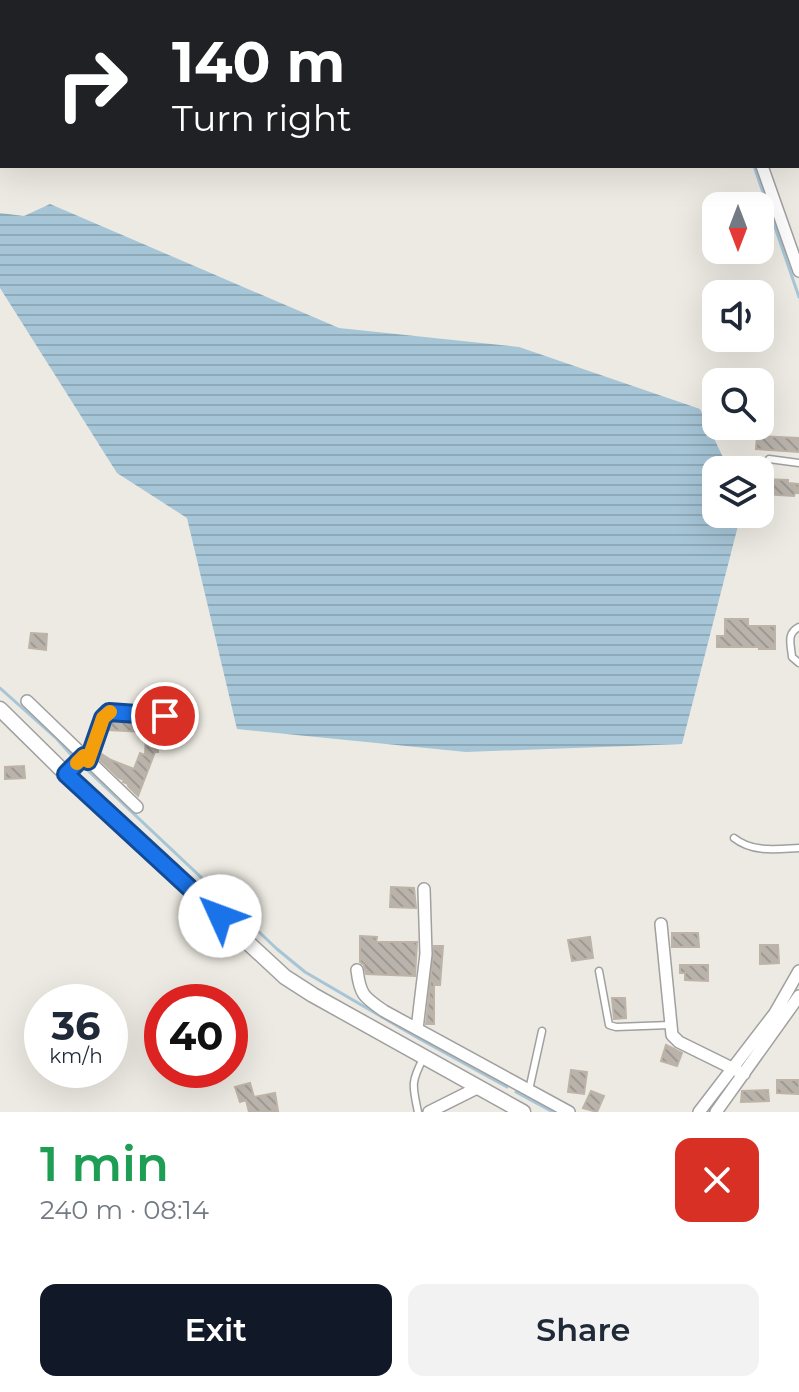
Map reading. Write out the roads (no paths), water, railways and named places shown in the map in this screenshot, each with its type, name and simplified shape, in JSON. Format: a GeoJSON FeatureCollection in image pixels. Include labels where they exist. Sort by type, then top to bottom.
{"type":"FeatureCollection","features":[{"type":"Feature","properties":{"kind":"street"},"geometry":{"type":"LineString","coordinates":[[763,168],[799,271]]}},
{"type":"Feature","properties":{"kind":"street"},"geometry":{"type":"LineString","coordinates":[[27,701],[137,807]]}},
{"type":"Feature","properties":{"kind":"street"},"geometry":{"type":"LineString","coordinates":[[0,709],[285,977],[523,1112]]}},
{"type":"Feature","properties":{"kind":"street"},"geometry":{"type":"LineString","coordinates":[[66,774],[86,758],[103,718],[109,712],[165,716]]}},
{"type":"Feature","properties":{"kind":"street"},"geometry":{"type":"LineString","coordinates":[[417,1029],[426,954],[424,889]]}},
{"type":"Feature","properties":{"kind":"street"},"geometry":{"type":"LineString","coordinates":[[661,924],[672,1035],[679,1042],[739,1071]]}},
{"type":"Feature","properties":{"kind":"street"},"geometry":{"type":"LineString","coordinates":[[357,970],[363,996],[384,1011],[569,1112]]}},
{"type":"Feature","properties":{"kind":"street"},"geometry":{"type":"LineString","coordinates":[[716,1112],[799,971]]}},
{"type":"Feature","properties":{"kind":"street"},"geometry":{"type":"LineString","coordinates":[[699,1112],[739,1071],[799,996]]}},
{"type":"Feature","properties":{"kind":"street"},"geometry":{"type":"LineString","coordinates":[[503,1101],[514,1083]]}},
{"type":"Feature","properties":{"kind":"street"},"geometry":{"type":"LineString","coordinates":[[429,1112],[479,1087]]}},
{"type":"Feature","properties":{"kind":"lane"},"geometry":{"type":"LineString","coordinates":[[774,460],[799,463]]}},
{"type":"Feature","properties":{"kind":"lane"},"geometry":{"type":"LineString","coordinates":[[799,627],[790,635],[792,657],[799,663]]}},
{"type":"Feature","properties":{"kind":"lane"},"geometry":{"type":"LineString","coordinates":[[734,838],[758,849],[799,848]]}},
{"type":"Feature","properties":{"kind":"lane"},"geometry":{"type":"LineString","coordinates":[[599,971],[609,1025],[670,1025]]}},
{"type":"Feature","properties":{"kind":"lane"},"geometry":{"type":"LineString","coordinates":[[529,1091],[542,1031]]}},
{"type":"Feature","properties":{"kind":"lane"},"geometry":{"type":"LineString","coordinates":[[418,1112],[413,1082],[424,1057]]}},
{"type":"Feature","properties":{"kind":"water"},"geometry":{"type":"Polygon","coordinates":[[[50,204],[339,328],[519,347],[700,409],[702,440],[715,440],[722,456],[702,456],[702,528],[737,528],[682,744],[466,752],[237,729],[187,518],[117,473],[0,288],[0,213],[24,216],[50,204]]]}},
{"type":"Feature","properties":{"kind":"waterway"},"geometry":{"type":"LineString","coordinates":[[755,168],[799,297]]}},
{"type":"Feature","properties":{"kind":"waterway"},"geometry":{"type":"LineString","coordinates":[[0,688],[73,757]]}},
{"type":"Feature","properties":{"kind":"waterway"},"geometry":{"type":"LineString","coordinates":[[82,765],[305,972],[507,1087]]}},
{"type":"Feature","properties":{"kind":"waterway"},"geometry":{"type":"LineString","coordinates":[[516,1092],[553,1112]]}},
{"type":"Feature","properties":{"kind":"waterway"},"geometry":{"type":"LineString","coordinates":[[709,1112],[716,1102]]}}]}
